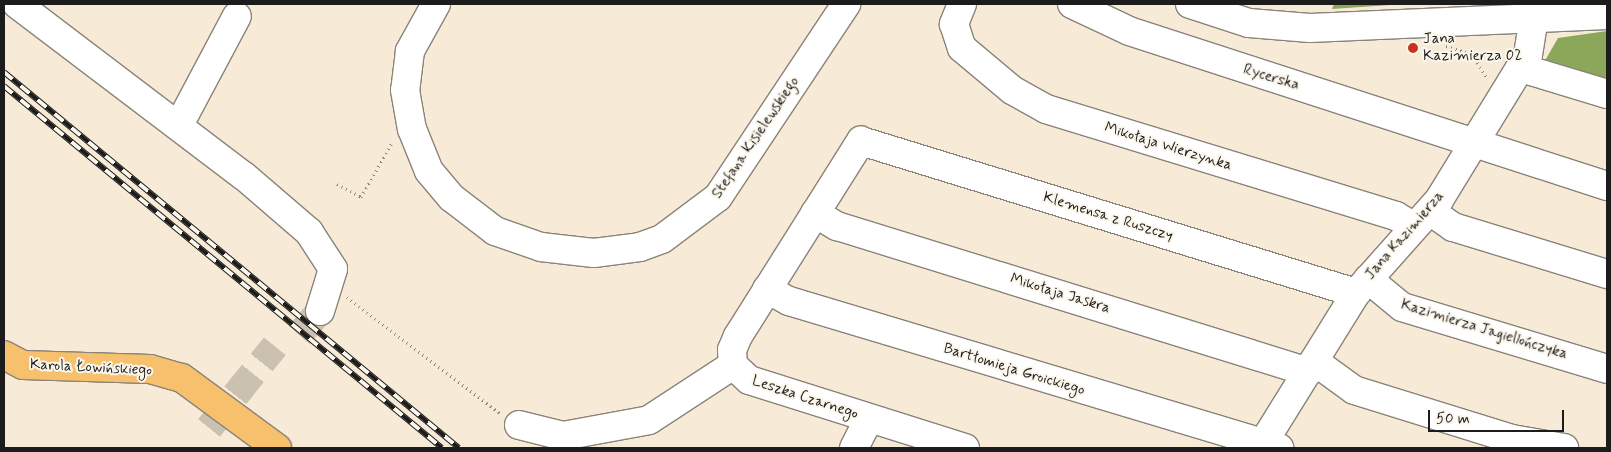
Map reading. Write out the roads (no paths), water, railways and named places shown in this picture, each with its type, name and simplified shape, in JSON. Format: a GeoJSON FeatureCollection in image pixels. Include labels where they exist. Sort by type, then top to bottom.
{"type":"FeatureCollection","features":[{"type":"Feature","properties":{"kind":"main road","name":"Karola Łowińskiego"},"geometry":{"type":"LineString","coordinates":[[4,355],[23,365],[150,369],[182,378],[277,448]]}},
{"type":"Feature","properties":{"kind":"street"},"geometry":{"type":"LineString","coordinates":[[17,4],[179,125],[281,206],[314,238],[333,269],[320,311]]}},
{"type":"Feature","properties":{"kind":"street","name":"Stefana Kisielewskiego"},"geometry":{"type":"LineString","coordinates":[[436,4],[408,61],[405,90],[410,122],[429,171],[452,198],[495,231],[567,251],[594,253],[640,247],[682,227],[718,197],[846,4]]}},
{"type":"Feature","properties":{"kind":"street","name":"Rycerska"},"geometry":{"type":"LineString","coordinates":[[1072,4],[1129,31],[1607,186]]}},
{"type":"Feature","properties":{"kind":"street"},"geometry":{"type":"LineString","coordinates":[[1190,4],[1220,16],[1279,27],[1607,15]]}},
{"type":"Feature","properties":{"kind":"street","name":"Mikołaja Wierzynka"},"geometry":{"type":"LineString","coordinates":[[958,14],[959,42],[979,64],[1046,109],[1396,216],[1422,219],[1453,227],[1607,274]]}},
{"type":"Feature","properties":{"kind":"street"},"geometry":{"type":"LineString","coordinates":[[179,125],[237,16]]}},
{"type":"Feature","properties":{"kind":"street","name":"Jana Kazimierza"},"geometry":{"type":"LineString","coordinates":[[1267,447],[1311,366],[1362,286],[1422,219],[1474,144],[1528,55],[1534,18]]}},
{"type":"Feature","properties":{"kind":"street"},"geometry":{"type":"LineString","coordinates":[[1521,68],[1607,94]]}},
{"type":"Feature","properties":{"kind":"street","name":"Klemensa z Ruszczy"},"geometry":{"type":"LineString","coordinates":[[815,213],[861,141],[1362,286]]}},
{"type":"Feature","properties":{"kind":"street"},"geometry":{"type":"LineString","coordinates":[[519,426],[563,436],[649,420],[734,365],[734,344],[815,213]]}},
{"type":"Feature","properties":{"kind":"street","name":"Mikołaja Jaskra"},"geometry":{"type":"LineString","coordinates":[[815,213],[837,226],[1311,366],[1354,390],[1512,439],[1564,448]]}},
{"type":"Feature","properties":{"kind":"street","name":"Kazimierza Jagiellończyka"},"geometry":{"type":"LineString","coordinates":[[1362,286],[1402,307],[1607,369]]}},
{"type":"Feature","properties":{"kind":"street","name":"Bartłomieja Groickiego"},"geometry":{"type":"LineString","coordinates":[[768,289],[789,301],[1267,447]]}},
{"type":"Feature","properties":{"kind":"street","name":"Leszka Czarnego"},"geometry":{"type":"LineString","coordinates":[[734,365],[749,380],[965,448]]}},
{"type":"Feature","properties":{"kind":"street"},"geometry":{"type":"LineString","coordinates":[[854,448],[869,419]]}},
{"type":"Feature","properties":{"kind":"tunnel"},"geometry":{"type":"LineString","coordinates":[[299,335],[320,311]]}},
{"type":"Feature","properties":{"kind":"tunnel"},"geometry":{"type":"LineString","coordinates":[[209,428],[275,346]]}},
{"type":"Feature","properties":{"kind":"railway"},"geometry":{"type":"LineString","coordinates":[[4,72],[459,448]]}},
{"type":"Feature","properties":{"kind":"railway"},"geometry":{"type":"LineString","coordinates":[[4,86],[442,448]]}},
{"type":"Feature","properties":{"kind":"place","name":"Jana Kazimierza 02"},"geometry":{"type":"Point","coordinates":[1413,48]}}]}
